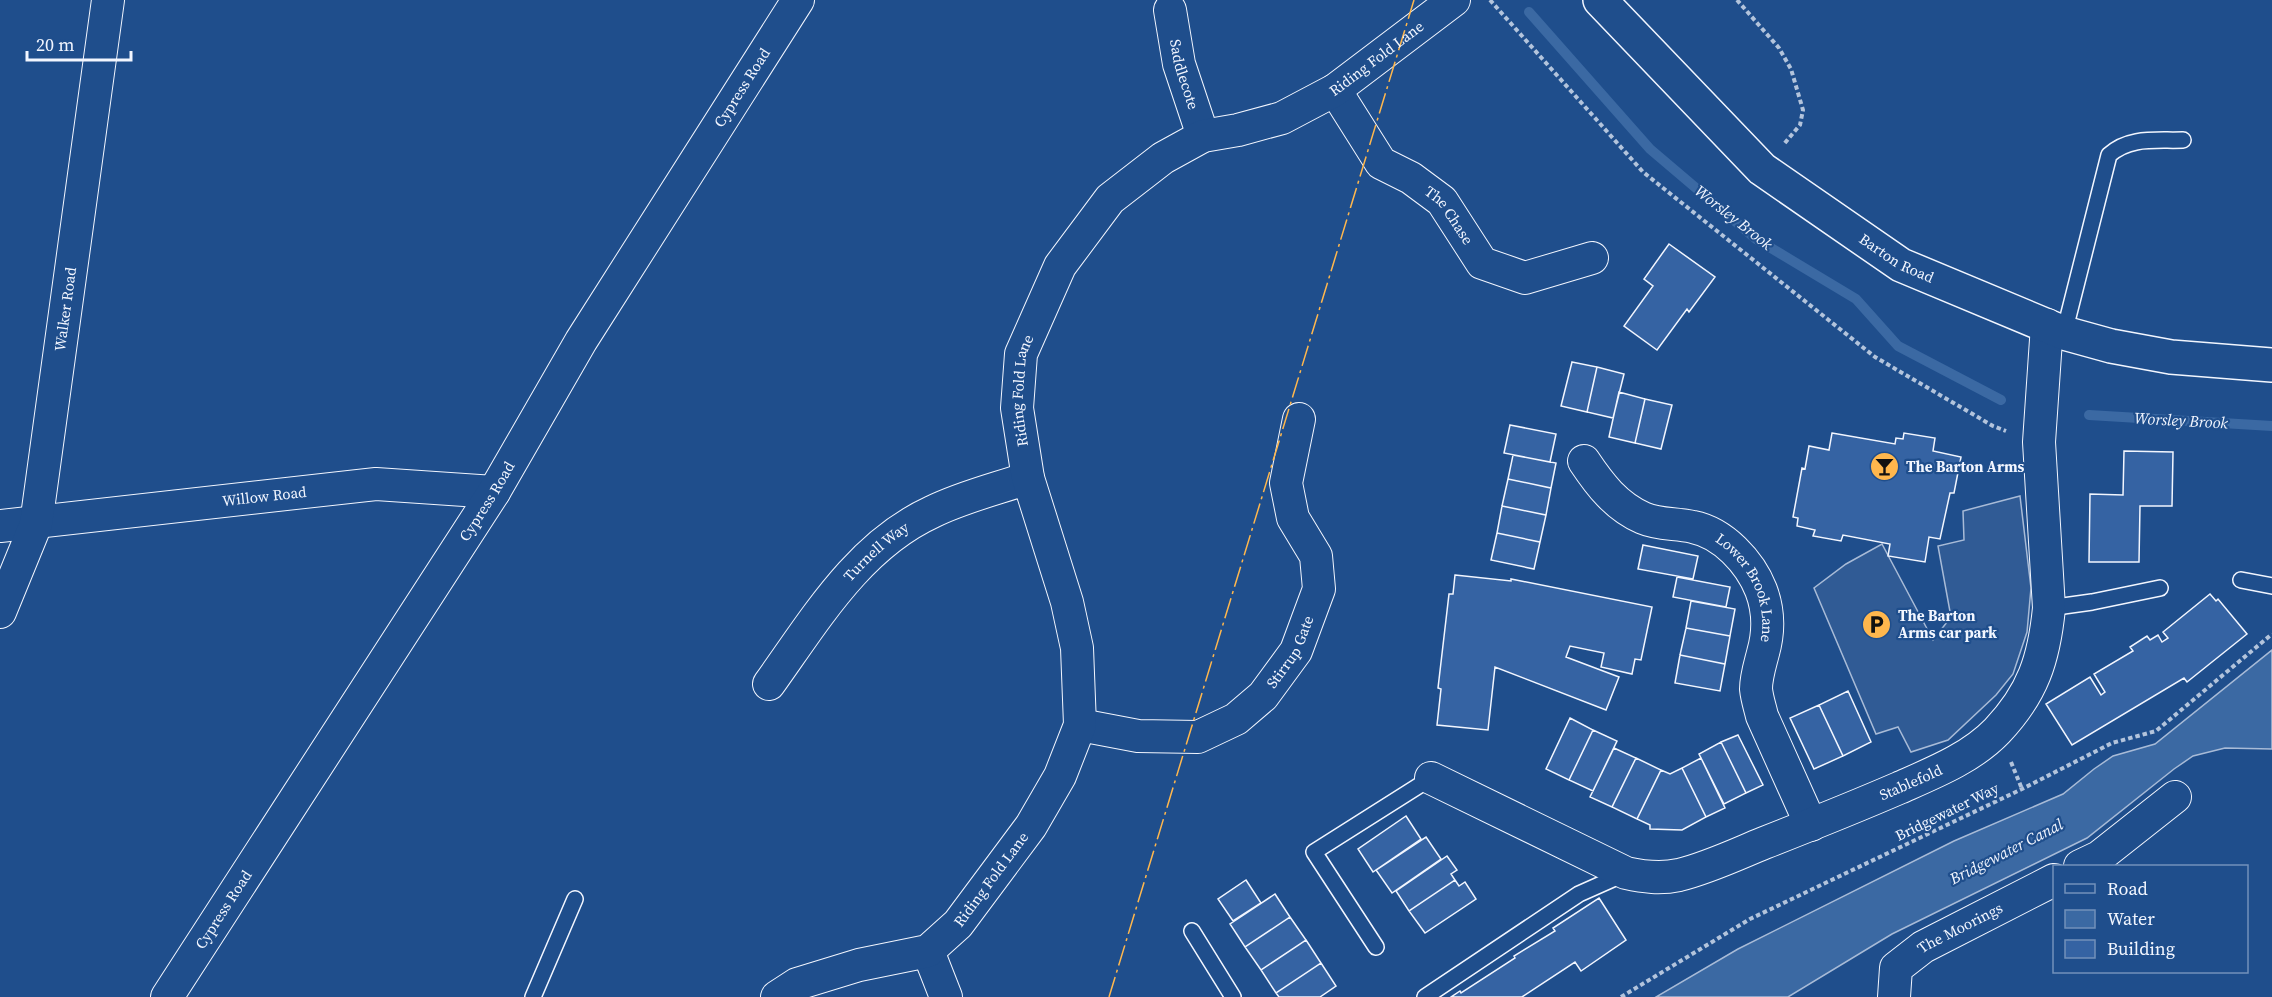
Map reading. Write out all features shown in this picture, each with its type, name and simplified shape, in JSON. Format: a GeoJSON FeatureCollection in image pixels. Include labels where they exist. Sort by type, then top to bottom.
{"type":"FeatureCollection","features":[{"type":"Feature","properties":{"kind":"main road","name":"Barton Road"},"geometry":{"type":"LineString","coordinates":[[1600,0],[1762,169],[1901,265],[2055,329],[2111,346],[2171,357],[2272,365]]}},
{"type":"Feature","properties":{"kind":"street","name":"Walker Road"},"geometry":{"type":"LineString","coordinates":[[0,612],[36,524],[108,0]]}},
{"type":"Feature","properties":{"kind":"street","name":"Cypress Road"},"geometry":{"type":"LineString","coordinates":[[167,997],[494,492],[581,341],[798,0]]}},
{"type":"Feature","properties":{"kind":"street","name":"Riding Fold Lane"},"geometry":{"type":"LineString","coordinates":[[928,951],[957,924],[1032,826],[1060,776],[1080,724],[1077,648],[1067,602],[1028,478],[1017,408],[1021,354],[1060,266],[1110,199],[1163,158],[1203,136],[1238,130],[1282,118],[1335,90],[1454,0]]}},
{"type":"Feature","properties":{"kind":"street","name":"Saddlecote"},"geometry":{"type":"LineString","coordinates":[[1171,5],[1179,64],[1203,136]]}},
{"type":"Feature","properties":{"kind":"street","name":"The Chase"},"geometry":{"type":"LineString","coordinates":[[1335,90],[1381,163],[1411,178],[1442,201],[1482,263],[1525,278],[1592,258]]}},
{"type":"Feature","properties":{"kind":"street","name":"Stablefold"},"geometry":{"type":"LineString","coordinates":[[1431,778],[1626,873],[1653,878],[1680,875],[1810,825],[1949,764],[1976,749],[1997,731],[2036,675],[2047,633],[2049,608],[2039,442],[2055,329]]}},
{"type":"Feature","properties":{"kind":"street","name":"Stirrup Gate"},"geometry":{"type":"LineString","coordinates":[[1080,724],[1138,736],[1198,737],[1236,719],[1263,696],[1296,651],[1319,589],[1316,556],[1293,518],[1286,483],[1299,419]]}},
{"type":"Feature","properties":{"kind":"street","name":"Lower Brook Lane"},"geometry":{"type":"LineString","coordinates":[[1584,461],[1608,494],[1626,508],[1652,520],[1707,531],[1731,548],[1752,573],[1761,589],[1768,624],[1758,670],[1756,688],[1758,702],[1810,825]]}},
{"type":"Feature","properties":{"kind":"street","name":"Turnell Way"},"geometry":{"type":"LineString","coordinates":[[769,684],[838,588],[882,543],[932,512],[1028,478]]}},
{"type":"Feature","properties":{"kind":"street","name":"Willow Road"},"geometry":{"type":"LineString","coordinates":[[0,526],[36,524],[376,484],[494,492]]}},
{"type":"Feature","properties":{"kind":"street"},"geometry":{"type":"LineString","coordinates":[[2084,865],[2099,857],[2175,797]]}},
{"type":"Feature","properties":{"kind":"street","name":"The Moorings"},"geometry":{"type":"LineString","coordinates":[[1894,997],[1896,968],[1923,947],[2053,880]]}},
{"type":"Feature","properties":{"kind":"street"},"geometry":{"type":"LineString","coordinates":[[777,997],[797,984],[848,968],[928,951],[946,997]]}},
{"type":"Feature","properties":{"kind":"lane"},"geometry":{"type":"LineString","coordinates":[[2055,329],[2109,155],[2122,145],[2135,141],[2183,140]]}},
{"type":"Feature","properties":{"kind":"lane"},"geometry":{"type":"LineString","coordinates":[[2241,580],[2272,586]]}},
{"type":"Feature","properties":{"kind":"lane"},"geometry":{"type":"LineString","coordinates":[[2049,608],[2160,588]]}},
{"type":"Feature","properties":{"kind":"lane"},"geometry":{"type":"LineString","coordinates":[[1376,947],[1314,852],[1431,778]]}},
{"type":"Feature","properties":{"kind":"lane"},"geometry":{"type":"LineString","coordinates":[[1425,997],[1579,894],[1626,873]]}},
{"type":"Feature","properties":{"kind":"lane"},"geometry":{"type":"LineString","coordinates":[[532,997],[574,899]]}},
{"type":"Feature","properties":{"kind":"lane"},"geometry":{"type":"LineString","coordinates":[[1192,931],[1233,997]]}},
{"type":"Feature","properties":{"kind":"path"},"geometry":{"type":"LineString","coordinates":[[1490,0],[1643,172],[1875,357],[1993,426],[2039,442]]}},
{"type":"Feature","properties":{"kind":"path"},"geometry":{"type":"LineString","coordinates":[[1737,0],[1779,48],[1791,69],[1803,110],[1800,125],[1762,169]]}},
{"type":"Feature","properties":{"kind":"path","name":"Bridgewater Way"},"geometry":{"type":"LineString","coordinates":[[1621,997],[1750,919],[2022,789],[2112,743],[2156,731],[2272,634]]}},
{"type":"Feature","properties":{"kind":"shaded area","name":"The Barton Arms car park"},"geometry":{"type":"Polygon","coordinates":[[[2020,496],[2031,588],[2027,632],[2013,674],[1996,695],[1948,740],[1911,752],[1898,727],[1876,734],[1814,588],[1846,564],[1882,544],[1933,640],[1951,617],[1938,546],[1964,540],[1963,511],[2020,496]]]}},
{"type":"Feature","properties":{"kind":"water","name":"Bridgewater Canal"},"geometry":{"type":"Polygon","coordinates":[[[2272,650],[2272,749],[2225,748],[2193,756],[2087,838],[1892,934],[1788,997],[1656,997],[1738,949],[1954,841],[2063,794],[2113,756],[2155,744],[2272,650]]]}},
{"type":"Feature","properties":{"kind":"building"},"geometry":{"type":"Polygon","coordinates":[[[1669,244],[1715,277],[1689,312],[1687,309],[1657,350],[1624,326],[1653,286],[1644,279],[1669,244]]]}},
{"type":"Feature","properties":{"kind":"building"},"geometry":{"type":"Polygon","coordinates":[[[1572,362],[1597,367],[1587,412],[1561,406],[1572,362]]]}},
{"type":"Feature","properties":{"kind":"building"},"geometry":{"type":"Polygon","coordinates":[[[1597,367],[1624,374],[1613,418],[1587,412],[1597,367]]]}},
{"type":"Feature","properties":{"kind":"building"},"geometry":{"type":"Polygon","coordinates":[[[1619,392],[1645,399],[1635,443],[1609,437],[1619,392]]]}},
{"type":"Feature","properties":{"kind":"building"},"geometry":{"type":"Polygon","coordinates":[[[1645,399],[1672,405],[1661,449],[1635,443],[1645,399]]]}},
{"type":"Feature","properties":{"kind":"building"},"geometry":{"type":"Polygon","coordinates":[[[1510,425],[1556,434],[1550,462],[1504,453],[1510,425]]]}},
{"type":"Feature","properties":{"kind":"building"},"geometry":{"type":"Polygon","coordinates":[[[1832,433],[1895,444],[1896,438],[1903,439],[1904,433],[1935,438],[1933,451],[1961,457],[1954,493],[1950,493],[1940,539],[1929,537],[1925,562],[1888,556],[1890,544],[1843,535],[1841,541],[1813,536],[1815,530],[1797,526],[1798,518],[1793,517],[1802,468],[1805,469],[1809,446],[1829,450],[1832,433]]]}},
{"type":"Feature","properties":{"kind":"building"},"geometry":{"type":"Polygon","coordinates":[[[2124,451],[2173,452],[2172,506],[2140,506],[2139,562],[2089,562],[2090,494],[2123,495],[2124,451]]]}},
{"type":"Feature","properties":{"kind":"building"},"geometry":{"type":"Polygon","coordinates":[[[1513,455],[1556,463],[1551,488],[1508,479],[1513,455]]]}},
{"type":"Feature","properties":{"kind":"building"},"geometry":{"type":"Polygon","coordinates":[[[1508,479],[1551,488],[1546,515],[1502,506],[1508,479]]]}},
{"type":"Feature","properties":{"kind":"building"},"geometry":{"type":"Polygon","coordinates":[[[1502,506],[1546,515],[1540,542],[1497,533],[1502,506]]]}},
{"type":"Feature","properties":{"kind":"building"},"geometry":{"type":"Polygon","coordinates":[[[1497,533],[1540,542],[1534,569],[1491,560],[1497,533]]]}},
{"type":"Feature","properties":{"kind":"building"},"geometry":{"type":"Polygon","coordinates":[[[1643,545],[1698,556],[1693,579],[1638,569],[1643,545]]]}},
{"type":"Feature","properties":{"kind":"building"},"geometry":{"type":"Polygon","coordinates":[[[1455,575],[1511,581],[1511,579],[1652,607],[1641,660],[1635,659],[1632,674],[1601,667],[1604,653],[1570,646],[1566,657],[1619,677],[1606,710],[1495,667],[1488,730],[1437,725],[1441,689],[1438,688],[1449,594],[1453,594],[1455,575]]]}},
{"type":"Feature","properties":{"kind":"building"},"geometry":{"type":"Polygon","coordinates":[[[1677,577],[1730,587],[1726,607],[1673,597],[1677,577]]]}},
{"type":"Feature","properties":{"kind":"building"},"geometry":{"type":"Polygon","coordinates":[[[2210,594],[2216,601],[2218,599],[2247,634],[2187,682],[2184,678],[2072,745],[2046,704],[2090,677],[2101,695],[2105,692],[2094,674],[2133,651],[2130,647],[2147,636],[2150,640],[2158,635],[2162,642],[2168,638],[2163,632],[2210,594]]]}},
{"type":"Feature","properties":{"kind":"building"},"geometry":{"type":"Polygon","coordinates":[[[1691,601],[1735,609],[1730,636],[1686,628],[1691,601]]]}},
{"type":"Feature","properties":{"kind":"building"},"geometry":{"type":"Polygon","coordinates":[[[1686,628],[1730,636],[1725,664],[1680,655],[1686,628]]]}},
{"type":"Feature","properties":{"kind":"building"},"geometry":{"type":"Polygon","coordinates":[[[1680,655],[1725,664],[1720,691],[1675,683],[1680,655]]]}},
{"type":"Feature","properties":{"kind":"building"},"geometry":{"type":"Polygon","coordinates":[[[1848,691],[1871,742],[1843,756],[1819,705],[1848,691]]]}},
{"type":"Feature","properties":{"kind":"building"},"geometry":{"type":"Polygon","coordinates":[[[1819,705],[1843,756],[1814,769],[1790,718],[1819,705]]]}},
{"type":"Feature","properties":{"kind":"building"},"geometry":{"type":"Polygon","coordinates":[[[1570,718],[1593,730],[1569,780],[1546,769],[1570,718]]]}},
{"type":"Feature","properties":{"kind":"building"},"geometry":{"type":"Polygon","coordinates":[[[1593,730],[1617,741],[1593,791],[1569,780],[1593,730]]]}},
{"type":"Feature","properties":{"kind":"building"},"geometry":{"type":"Polygon","coordinates":[[[1738,735],[1763,785],[1746,793],[1721,742],[1738,735]]]}},
{"type":"Feature","properties":{"kind":"building"},"geometry":{"type":"Polygon","coordinates":[[[1721,742],[1746,793],[1724,804],[1699,754],[1721,742]]]}},
{"type":"Feature","properties":{"kind":"building"},"geometry":{"type":"Polygon","coordinates":[[[1614,748],[1636,758],[1612,807],[1590,797],[1614,748]]]}},
{"type":"Feature","properties":{"kind":"building"},"geometry":{"type":"Polygon","coordinates":[[[1636,758],[1661,770],[1637,819],[1612,807],[1636,758]]]}},
{"type":"Feature","properties":{"kind":"building"},"geometry":{"type":"Polygon","coordinates":[[[1701,758],[1725,808],[1706,817],[1682,768],[1701,758]]]}},
{"type":"Feature","properties":{"kind":"building"},"geometry":{"type":"Polygon","coordinates":[[[1682,768],[1706,817],[1682,830],[1650,829],[1650,825],[1637,819],[1661,770],[1670,774],[1682,768]]]}},
{"type":"Feature","properties":{"kind":"building"},"geometry":{"type":"Polygon","coordinates":[[[1406,816],[1421,839],[1373,872],[1358,849],[1406,816]]]}},
{"type":"Feature","properties":{"kind":"building"},"geometry":{"type":"Polygon","coordinates":[[[1426,837],[1441,859],[1392,893],[1376,870],[1426,837]]]}},
{"type":"Feature","properties":{"kind":"building"},"geometry":{"type":"Polygon","coordinates":[[[1447,856],[1457,870],[1451,874],[1455,880],[1409,911],[1396,891],[1447,856]]]}},
{"type":"Feature","properties":{"kind":"building"},"geometry":{"type":"Polygon","coordinates":[[[1246,880],[1261,903],[1233,921],[1218,899],[1246,880]]]}},
{"type":"Feature","properties":{"kind":"building"},"geometry":{"type":"Polygon","coordinates":[[[1455,880],[1459,886],[1465,882],[1476,899],[1425,933],[1409,911],[1455,880]]]}},
{"type":"Feature","properties":{"kind":"building"},"geometry":{"type":"Polygon","coordinates":[[[1275,894],[1290,917],[1245,947],[1230,924],[1275,894]]]}},
{"type":"Feature","properties":{"kind":"building"},"geometry":{"type":"Polygon","coordinates":[[[1599,898],[1626,940],[1581,971],[1575,962],[1522,997],[1451,997],[1515,958],[1514,956],[1555,931],[1553,928],[1599,898]]]}},
{"type":"Feature","properties":{"kind":"building"},"geometry":{"type":"Polygon","coordinates":[[[1290,917],[1306,940],[1261,970],[1245,947],[1290,917]]]}},
{"type":"Feature","properties":{"kind":"building"},"geometry":{"type":"Polygon","coordinates":[[[1306,940],[1321,963],[1276,993],[1261,970],[1306,940]]]}},
{"type":"Feature","properties":{"kind":"building"},"geometry":{"type":"Polygon","coordinates":[[[1321,963],[1336,986],[1320,997],[1279,997],[1276,993],[1321,963]]]}},
{"type":"Feature","properties":{"kind":"waterway","name":"Worsley Brook"},"geometry":{"type":"LineString","coordinates":[[1529,12],[1650,149],[1756,239],[1856,299],[1898,346],[2001,400]]}},
{"type":"Feature","properties":{"kind":"waterway","name":"Worsley Brook"},"geometry":{"type":"LineString","coordinates":[[2089,415],[2272,426]]}},
{"type":"Feature","properties":{"kind":"power"},"geometry":{"type":"LineString","coordinates":[[1109,997],[1414,0]]}},
{"type":"Feature","properties":{"kind":"place","name":"The Barton Arms"},"geometry":{"type":"Point","coordinates":[1885,467]}},
{"type":"Feature","properties":{"kind":"place","name":"The Barton Arms car park"},"geometry":{"type":"Point","coordinates":[1877,625]}}]}
